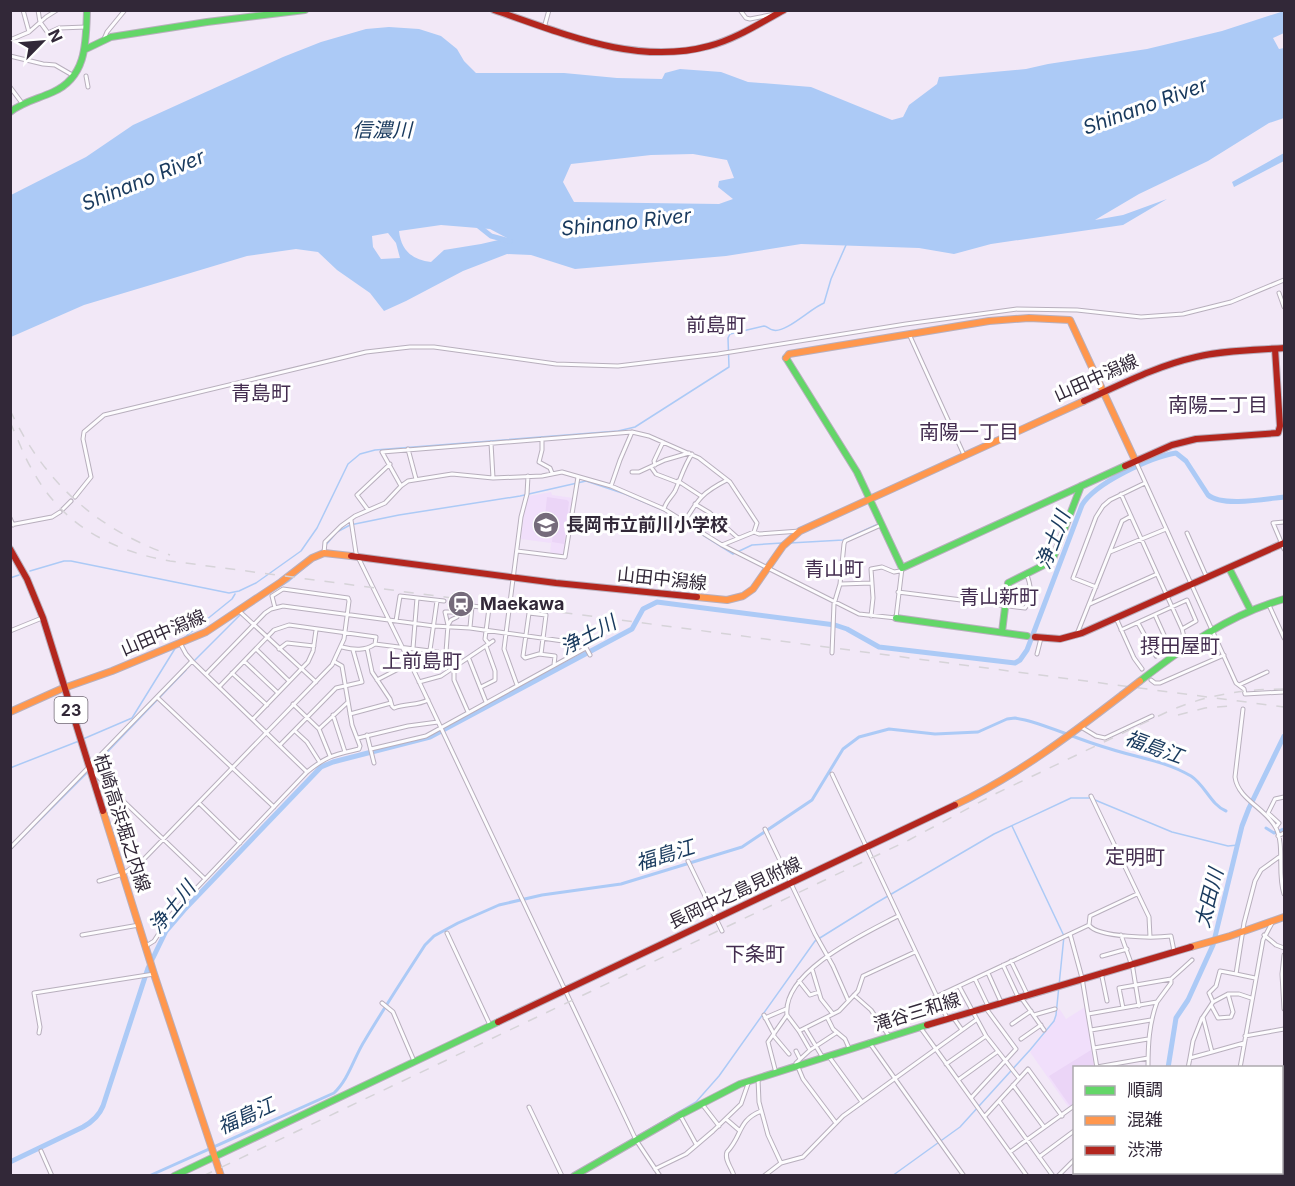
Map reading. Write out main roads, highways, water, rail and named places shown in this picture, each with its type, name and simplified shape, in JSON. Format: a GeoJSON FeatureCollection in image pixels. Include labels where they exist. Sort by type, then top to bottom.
{"type":"FeatureCollection","features":[{"type":"Feature","properties":{"kind":"main road"},"geometry":{"type":"LineString","coordinates":[[10,112],[22,103],[59,89],[74,76],[84,60],[87,10]]}},
{"type":"Feature","properties":{"kind":"main road"},"geometry":{"type":"LineString","coordinates":[[86,49],[92,48],[104,39],[210,20],[304,10]]}},
{"type":"Feature","properties":{"kind":"main road"},"geometry":{"type":"LineString","coordinates":[[494,10],[565,35],[604,45],[629,50],[664,51],[711,45],[784,10]]}},
{"type":"Feature","properties":{"kind":"main road"},"geometry":{"type":"LineString","coordinates":[[1136,462],[1070,320],[1008,319],[799,352],[788,355],[786,358],[854,467],[901,570],[1081,486],[1187,440],[1276,433],[1280,429],[1282,417],[1275,349]]}},
{"type":"Feature","properties":{"kind":"main road","name":"山田中潟線"},"geometry":{"type":"LineString","coordinates":[[10,712],[212,629],[312,558],[324,553],[513,578],[727,600],[743,596],[753,589],[783,546],[800,531],[869,498],[1150,371],[1188,358],[1230,351],[1284,348]]}},
{"type":"Feature","properties":{"kind":"main road"},"geometry":{"type":"LineString","coordinates":[[1002,632],[1008,583],[1052,561],[1081,486]]}},
{"type":"Feature","properties":{"kind":"main road"},"geometry":{"type":"LineString","coordinates":[[1038,637],[1060,639],[1077,634],[1284,545]]}},
{"type":"Feature","properties":{"kind":"main road","name":"柏崎高浜堀之内線"},"geometry":{"type":"LineString","coordinates":[[10,549],[31,587],[43,618],[154,974],[214,1154]]}},
{"type":"Feature","properties":{"kind":"main road"},"geometry":{"type":"LineString","coordinates":[[1229,568],[1250,609]]}},
{"type":"Feature","properties":{"kind":"main road","name":"長岡中之島見附線"},"geometry":{"type":"LineString","coordinates":[[174,1176],[214,1154],[716,919],[1002,781],[1065,738],[1211,628],[1250,609],[1284,599]]}},
{"type":"Feature","properties":{"kind":"main road"},"geometry":{"type":"LineString","coordinates":[[896,618],[1027,636]]}},
{"type":"Feature","properties":{"kind":"main road","name":"滝谷三和線"},"geometry":{"type":"LineString","coordinates":[[574,1176],[680,1115],[749,1081],[849,1048],[1242,932],[1284,917]]}},
{"type":"Feature","properties":{"kind":"main road","name":"23"},"geometry":{"type":"LineString","coordinates":[[214,1154],[221,1176]]}},
{"type":"Feature","properties":{"kind":"water","name":"信濃川"},"geometry":{"type":"Polygon","coordinates":[[[1284,11],[1284,33],[1273,38],[1279,49],[1284,48],[1284,118],[1269,123],[1208,161],[1139,194],[1095,220],[1123,215],[1167,199],[1123,225],[991,244],[954,254],[919,248],[801,244],[726,256],[575,269],[531,255],[507,254],[463,271],[384,311],[370,293],[337,270],[318,252],[296,249],[247,256],[84,305],[11,337],[11,195],[86,157],[133,125],[283,57],[321,42],[366,29],[389,27],[419,29],[441,36],[457,49],[464,61],[476,73],[564,73],[662,79],[665,73],[680,69],[721,72],[748,82],[811,87],[892,120],[903,117],[909,105],[937,84],[939,77],[1026,69],[1147,49],[1222,31],[1284,11]],[[693,154],[651,155],[571,164],[563,182],[574,202],[719,204],[733,199],[718,187],[719,181],[734,178],[727,160],[693,154]],[[441,225],[399,231],[402,244],[409,253],[418,259],[431,262],[444,250],[507,238],[490,229],[441,225]],[[388,233],[372,236],[373,247],[381,259],[400,258],[396,243],[388,233]]]}},
{"type":"Feature","properties":{"kind":"water"},"geometry":{"type":"Polygon","coordinates":[[[1284,153],[1284,161],[1234,187],[1232,182],[1284,153]]]}},
{"type":"Feature","properties":{"kind":"waterway","name":"Shinano River"},"geometry":{"type":"LineString","coordinates":[[476,224],[491,236],[510,241]]}},
{"type":"Feature","properties":{"kind":"waterway"},"geometry":{"type":"LineString","coordinates":[[30,571],[71,561],[229,593],[239,591],[256,583],[301,551],[317,528],[348,464],[360,454],[375,450],[618,431],[635,427],[729,367],[728,338],[730,334],[764,326],[778,330],[791,325],[824,303],[831,279],[846,245]]}},
{"type":"Feature","properties":{"kind":"waterway","name":"浄土川"},"geometry":{"type":"LineString","coordinates":[[10,1162],[83,1127],[97,1116],[103,1106],[148,968],[166,931],[321,767],[430,737],[632,629],[643,609],[657,602],[835,625],[879,647],[1015,663],[1027,650],[1082,505],[1111,480],[1139,465],[1176,453],[1186,461],[1208,495],[1215,499],[1244,501],[1284,497]]}},
{"type":"Feature","properties":{"kind":"waterway"},"geometry":{"type":"LineString","coordinates":[[325,546],[337,532],[350,525],[520,496],[586,481],[665,511]]}},
{"type":"Feature","properties":{"kind":"waterway"},"geometry":{"type":"LineString","coordinates":[[679,520],[733,554],[752,545],[782,543]]}},
{"type":"Feature","properties":{"kind":"waterway"},"geometry":{"type":"LineString","coordinates":[[790,543],[843,540],[876,525]]}},
{"type":"Feature","properties":{"kind":"waterway"},"geometry":{"type":"LineString","coordinates":[[193,662],[248,607],[289,581],[317,557]]}},
{"type":"Feature","properties":{"kind":"waterway"},"geometry":{"type":"LineString","coordinates":[[10,578],[19,575]]}},
{"type":"Feature","properties":{"kind":"waterway"},"geometry":{"type":"LineString","coordinates":[[180,641],[232,599],[235,594]]}},
{"type":"Feature","properties":{"kind":"waterway"},"geometry":{"type":"LineString","coordinates":[[83,739],[132,718],[176,647]]}},
{"type":"Feature","properties":{"kind":"waterway"},"geometry":{"type":"LineString","coordinates":[[92,768],[186,670]]}},
{"type":"Feature","properties":{"kind":"waterway","name":"福島江"},"geometry":{"type":"LineString","coordinates":[[149,1176],[334,1093],[348,1075],[361,1047],[395,992],[425,945],[434,936],[499,905],[542,895],[621,884],[742,847],[812,800],[843,749],[859,737],[889,729],[935,734],[978,732],[1007,719],[1025,720],[1181,771],[1196,780],[1216,804],[1226,811]]}},
{"type":"Feature","properties":{"kind":"waterway","name":"太田川"},"geometry":{"type":"LineString","coordinates":[[1168,1066],[1176,1018],[1188,1000],[1213,945],[1242,826],[1284,736]]}},
{"type":"Feature","properties":{"kind":"waterway"},"geometry":{"type":"LineString","coordinates":[[10,768],[79,741]]}},
{"type":"Feature","properties":{"kind":"waterway"},"geometry":{"type":"LineString","coordinates":[[10,850],[88,772]]}},
{"type":"Feature","properties":{"kind":"waterway"},"geometry":{"type":"LineString","coordinates":[[569,1176],[696,1102],[719,1076],[815,941],[994,834],[1071,798],[1090,798]]}},
{"type":"Feature","properties":{"kind":"waterway"},"geometry":{"type":"LineString","coordinates":[[1095,800],[1172,832],[1228,846],[1238,845]]}},
{"type":"Feature","properties":{"kind":"waterway"},"geometry":{"type":"LineString","coordinates":[[892,1176],[960,1127],[1054,1021],[1064,936],[1012,826]]}},
{"type":"Feature","properties":{"kind":"waterway","name":"福島江"},"geometry":{"type":"LineString","coordinates":[[1266,828],[1274,833],[1284,829]]}},
{"type":"Feature","properties":{"kind":"railway"},"geometry":{"type":"LineString","coordinates":[[10,410],[39,459],[75,499],[118,531],[170,555]]}},
{"type":"Feature","properties":{"kind":"railway"},"geometry":{"type":"LineString","coordinates":[[10,422],[30,467],[59,507],[74,521],[91,533],[128,550],[170,561],[1284,707]]}},
{"type":"Feature","properties":{"kind":"railway"},"geometry":{"type":"LineString","coordinates":[[203,1176],[909,840],[997,793],[1167,712],[1224,694],[1284,689]]}},
{"type":"Feature","properties":{"kind":"railway"},"geometry":{"type":"LineString","coordinates":[[1178,715],[1205,708],[1231,706]]}},
{"type":"Feature","properties":{"kind":"place","name":"長岡市立前川小学校"},"geometry":{"type":"Point","coordinates":[546,525]}},
{"type":"Feature","properties":{"kind":"place","name":"Maekawa"},"geometry":{"type":"Point","coordinates":[461,604]}},
{"type":"Feature","properties":{"kind":"district","name":"前島町"},"geometry":{"type":"Point","coordinates":[716,325]}},
{"type":"Feature","properties":{"kind":"district","name":"青島町"},"geometry":{"type":"Point","coordinates":[261,393]}},
{"type":"Feature","properties":{"kind":"district","name":"南陽二丁目"},"geometry":{"type":"Point","coordinates":[1218,405]}},
{"type":"Feature","properties":{"kind":"district","name":"南陽一丁目"},"geometry":{"type":"Point","coordinates":[969,432]}},
{"type":"Feature","properties":{"kind":"district","name":"青山町"},"geometry":{"type":"Point","coordinates":[834,569]}},
{"type":"Feature","properties":{"kind":"district","name":"青山新町"},"geometry":{"type":"Point","coordinates":[999,597]}},
{"type":"Feature","properties":{"kind":"district","name":"摂田屋町"},"geometry":{"type":"Point","coordinates":[1180,646]}},
{"type":"Feature","properties":{"kind":"district","name":"上前島町"},"geometry":{"type":"Point","coordinates":[422,661]}},
{"type":"Feature","properties":{"kind":"district","name":"定明町"},"geometry":{"type":"Point","coordinates":[1135,857]}},
{"type":"Feature","properties":{"kind":"district","name":"下条町"},"geometry":{"type":"Point","coordinates":[755,954]}}]}
